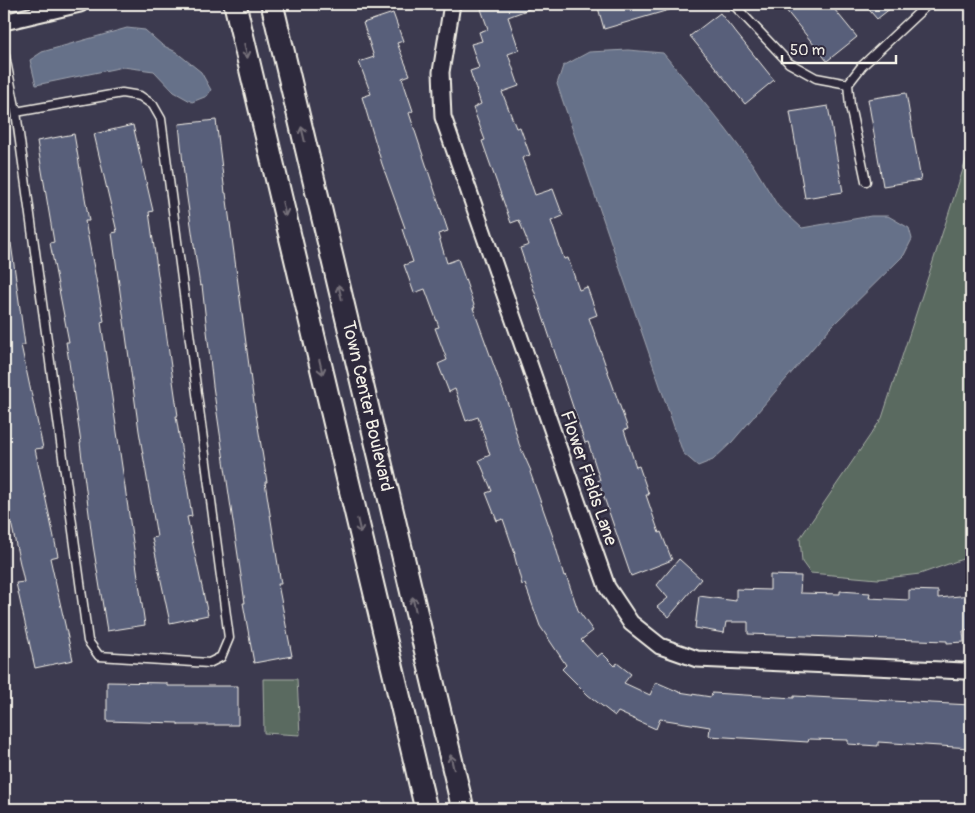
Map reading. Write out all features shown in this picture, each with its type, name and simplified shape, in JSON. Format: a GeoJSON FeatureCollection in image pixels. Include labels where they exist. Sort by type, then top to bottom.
{"type":"FeatureCollection","features":[{"type":"Feature","properties":{"kind":"main road","name":"Town Center Boulevard"},"geometry":{"type":"LineString","coordinates":[[235,4],[426,809]]}},
{"type":"Feature","properties":{"kind":"main road","name":"Town Center Boulevard"},"geometry":{"type":"LineString","coordinates":[[272,4],[463,809]]}},
{"type":"Feature","properties":{"kind":"street"},"geometry":{"type":"LineString","coordinates":[[4,22],[80,4]]}},
{"type":"Feature","properties":{"kind":"street","name":"Flower Fields Lane"},"geometry":{"type":"LineString","coordinates":[[452,4],[441,72],[443,117],[607,587],[631,623],[660,646],[697,659],[971,670]]}},
{"type":"Feature","properties":{"kind":"lane"},"geometry":{"type":"LineString","coordinates":[[733,4],[789,63],[816,78],[848,84]]}},
{"type":"Feature","properties":{"kind":"lane"},"geometry":{"type":"LineString","coordinates":[[866,181],[850,106],[848,84],[862,66],[928,4]]}},
{"type":"Feature","properties":{"kind":"lane"},"geometry":{"type":"LineString","coordinates":[[4,51],[16,112],[88,641],[99,656],[209,663],[221,657],[229,638],[161,119],[153,106],[140,96],[122,93],[16,112]]}},
{"type":"Feature","properties":{"kind":"green space"},"geometry":{"type":"Polygon","coordinates":[[[971,145],[971,556],[920,574],[878,579],[810,573],[802,562],[800,538],[882,418],[971,145]]]}},
{"type":"Feature","properties":{"kind":"green space"},"geometry":{"type":"Polygon","coordinates":[[[263,679],[297,679],[300,735],[264,733],[263,679]]]}},
{"type":"Feature","properties":{"kind":"water"},"geometry":{"type":"Polygon","coordinates":[[[127,28],[145,30],[162,45],[176,52],[201,72],[211,90],[207,96],[192,102],[174,92],[154,71],[123,67],[36,85],[30,60],[42,52],[127,28]]]}},
{"type":"Feature","properties":{"kind":"water"},"geometry":{"type":"Polygon","coordinates":[[[628,50],[663,53],[753,165],[778,206],[802,228],[871,216],[888,216],[909,228],[912,239],[904,255],[830,328],[732,442],[713,460],[698,466],[683,453],[557,84],[563,66],[589,52],[628,50]]]}},
{"type":"Feature","properties":{"kind":"building"},"geometry":{"type":"Polygon","coordinates":[[[495,4],[540,4],[508,17],[519,50],[508,54],[519,86],[502,92],[516,128],[520,127],[530,155],[522,158],[535,195],[553,189],[563,216],[551,221],[564,259],[568,258],[579,290],[587,287],[597,315],[589,318],[628,429],[624,430],[636,467],[639,466],[649,495],[646,495],[659,533],[661,532],[672,560],[631,576],[598,480],[600,480],[588,442],[585,443],[520,248],[529,245],[519,220],[511,223],[482,141],[485,140],[473,108],[481,104],[470,71],[479,68],[471,44],[482,41],[479,32],[488,29],[481,9],[495,4]]]}},
{"type":"Feature","properties":{"kind":"building"},"geometry":{"type":"Polygon","coordinates":[[[597,4],[678,4],[679,7],[604,29],[597,4]]]}},
{"type":"Feature","properties":{"kind":"building"},"geometry":{"type":"Polygon","coordinates":[[[781,4],[830,4],[857,37],[827,61],[781,4]]]}},
{"type":"Feature","properties":{"kind":"building"},"geometry":{"type":"Polygon","coordinates":[[[864,4],[896,4],[877,19],[864,4]]]}},
{"type":"Feature","properties":{"kind":"building"},"geometry":{"type":"Polygon","coordinates":[[[393,13],[403,41],[397,43],[410,75],[402,78],[413,111],[409,113],[448,231],[438,234],[447,263],[458,259],[475,308],[473,308],[509,407],[519,444],[531,471],[564,576],[566,575],[578,610],[593,631],[581,640],[597,657],[602,653],[615,666],[617,663],[631,674],[624,683],[650,695],[656,682],[679,692],[711,697],[712,693],[971,705],[971,748],[878,742],[878,746],[848,744],[848,740],[809,739],[808,742],[709,736],[710,727],[660,719],[656,729],[618,712],[615,716],[588,695],[562,669],[566,665],[540,626],[525,584],[522,585],[515,554],[503,519],[497,521],[486,493],[492,491],[479,460],[490,455],[478,417],[466,421],[455,389],[449,392],[438,364],[447,360],[435,328],[439,327],[425,289],[414,293],[404,265],[413,262],[402,229],[405,228],[382,164],[362,97],[371,94],[359,62],[374,57],[363,23],[393,13]]]}},
{"type":"Feature","properties":{"kind":"building"},"geometry":{"type":"Polygon","coordinates":[[[720,13],[774,80],[745,104],[690,36],[720,13]]]}},
{"type":"Feature","properties":{"kind":"building"},"geometry":{"type":"Polygon","coordinates":[[[906,93],[921,180],[883,186],[868,99],[906,93]]]}},
{"type":"Feature","properties":{"kind":"building"},"geometry":{"type":"Polygon","coordinates":[[[828,106],[843,192],[805,198],[790,112],[828,106]]]}},
{"type":"Feature","properties":{"kind":"building"},"geometry":{"type":"Polygon","coordinates":[[[216,120],[253,396],[267,482],[265,482],[281,584],[278,584],[292,656],[254,663],[243,603],[245,603],[213,386],[202,285],[200,286],[185,184],[179,124],[216,120]]]}},
{"type":"Feature","properties":{"kind":"building"},"geometry":{"type":"Polygon","coordinates":[[[133,125],[153,211],[149,212],[178,416],[176,416],[192,516],[187,517],[208,615],[170,623],[152,538],[157,537],[139,431],[112,233],[117,232],[94,134],[133,125]]]}},
{"type":"Feature","properties":{"kind":"building"},"geometry":{"type":"Polygon","coordinates":[[[74,134],[89,221],[85,221],[104,321],[101,322],[145,625],[107,631],[93,545],[81,443],[66,342],[69,342],[50,243],[54,242],[37,141],[74,134]]]}},
{"type":"Feature","properties":{"kind":"building"},"geometry":{"type":"Polygon","coordinates":[[[4,243],[11,243],[25,345],[21,345],[43,448],[35,449],[58,556],[50,558],[73,660],[35,668],[16,583],[24,582],[4,490],[4,478],[8,477],[4,455],[4,243]]]}},
{"type":"Feature","properties":{"kind":"building"},"geometry":{"type":"Polygon","coordinates":[[[679,559],[701,579],[669,617],[657,607],[668,598],[657,585],[679,559]]]}},
{"type":"Feature","properties":{"kind":"building"},"geometry":{"type":"Polygon","coordinates":[[[770,575],[801,576],[800,593],[840,594],[840,591],[870,593],[869,598],[909,600],[909,590],[938,591],[938,598],[971,595],[971,630],[963,631],[964,642],[947,643],[947,641],[748,634],[748,622],[726,622],[724,633],[695,628],[699,596],[736,601],[736,589],[770,590],[770,575]]]}},
{"type":"Feature","properties":{"kind":"building"},"geometry":{"type":"Polygon","coordinates":[[[107,682],[167,683],[167,686],[238,686],[238,725],[178,725],[178,723],[107,721],[107,682]]]}}]}
